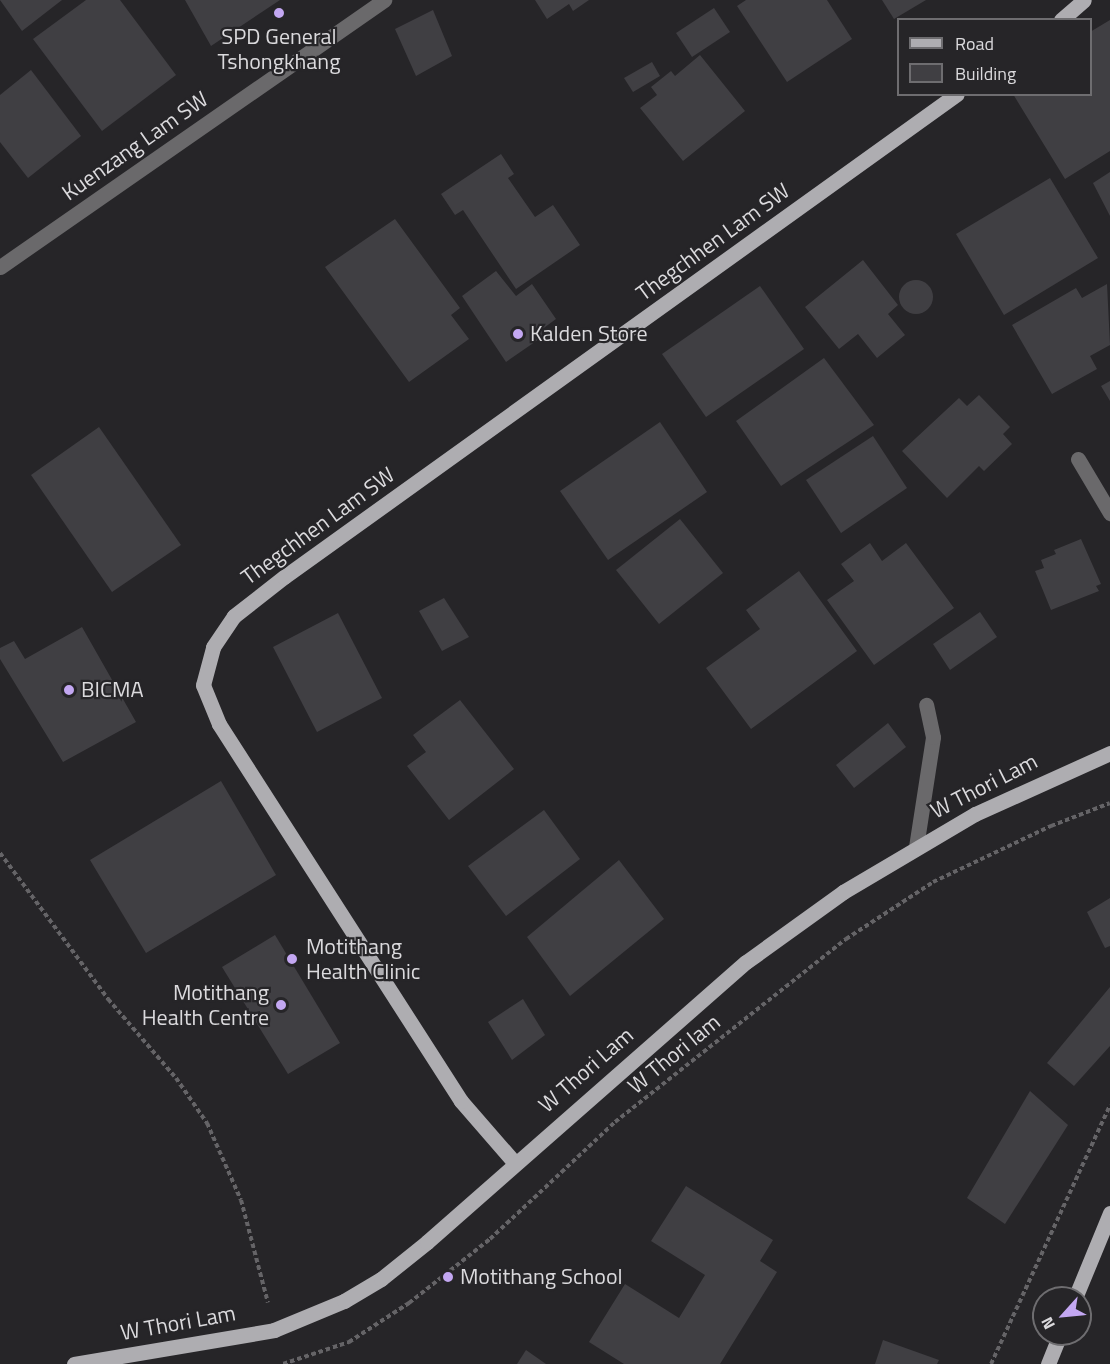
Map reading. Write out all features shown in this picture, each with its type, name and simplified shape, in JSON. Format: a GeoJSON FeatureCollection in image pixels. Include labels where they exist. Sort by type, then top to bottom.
{"type":"FeatureCollection","features":[{"type":"Feature","properties":{"kind":"main road"},"geometry":{"type":"LineString","coordinates":[[1063,18],[1084,0]]}},
{"type":"Feature","properties":{"kind":"main road","name":"Thegchhen Lam SW"},"geometry":{"type":"LineString","coordinates":[[513,1162],[461,1101],[219,724],[202,685],[213,647],[234,616],[284,577],[954,96]]}},
{"type":"Feature","properties":{"kind":"main road","name":"W Thori Lam"},"geometry":{"type":"LineString","coordinates":[[74,1364],[274,1330],[344,1301],[381,1279],[746,962],[843,892],[916,847],[1024,791],[1110,753]]}},
{"type":"Feature","properties":{"kind":"main road"},"geometry":{"type":"LineString","coordinates":[[1080,1286],[1110,1213]]}},
{"type":"Feature","properties":{"kind":"main road"},"geometry":{"type":"LineString","coordinates":[[1048,1364],[1055,1346]]}},
{"type":"Feature","properties":{"kind":"street","name":"Kuenzang Lam SW"},"geometry":{"type":"LineString","coordinates":[[0,267],[384,0]]}},
{"type":"Feature","properties":{"kind":"street"},"geometry":{"type":"LineString","coordinates":[[1078,459],[1110,513]]}},
{"type":"Feature","properties":{"kind":"street"},"geometry":{"type":"LineString","coordinates":[[916,847],[933,737],[926,705]]}},
{"type":"Feature","properties":{"kind":"path","name":"W Thori lam"},"geometry":{"type":"LineString","coordinates":[[283,1364],[349,1342],[409,1303],[490,1239],[615,1122],[846,939],[933,882],[1051,826],[1110,803]]}},
{"type":"Feature","properties":{"kind":"path"},"geometry":{"type":"LineString","coordinates":[[0,853],[207,1123],[241,1200],[274,1330]]}},
{"type":"Feature","properties":{"kind":"path"},"geometry":{"type":"LineString","coordinates":[[991,1364],[1110,1105]]}},
{"type":"Feature","properties":{"kind":"building"},"geometry":{"type":"Polygon","coordinates":[[[0,0],[62,0],[22,31],[0,0]]]}},
{"type":"Feature","properties":{"kind":"building"},"geometry":{"type":"Polygon","coordinates":[[[86,0],[120,0],[176,75],[102,131],[33,39],[86,0]]]}},
{"type":"Feature","properties":{"kind":"building"},"geometry":{"type":"Polygon","coordinates":[[[185,0],[280,0],[211,46],[185,0]]]}},
{"type":"Feature","properties":{"kind":"building"},"geometry":{"type":"Polygon","coordinates":[[[535,0],[589,0],[573,11],[569,4],[547,19],[535,0]]]}},
{"type":"Feature","properties":{"kind":"building"},"geometry":{"type":"Polygon","coordinates":[[[746,0],[827,0],[852,39],[787,82],[737,6],[746,0]]]}},
{"type":"Feature","properties":{"kind":"building"},"geometry":{"type":"Polygon","coordinates":[[[882,0],[926,0],[894,19],[882,0]]]}},
{"type":"Feature","properties":{"kind":"building"},"geometry":{"type":"Polygon","coordinates":[[[714,8],[730,32],[692,57],[676,33],[714,8]]]}},
{"type":"Feature","properties":{"kind":"building"},"geometry":{"type":"Polygon","coordinates":[[[433,10],[452,56],[416,76],[395,29],[433,10]]]}},
{"type":"Feature","properties":{"kind":"building"},"geometry":{"type":"Polygon","coordinates":[[[1110,20],[1110,151],[1065,179],[1014,96],[1092,96],[1092,31],[1110,20]]]}},
{"type":"Feature","properties":{"kind":"building"},"geometry":{"type":"Polygon","coordinates":[[[700,55],[745,111],[683,161],[640,108],[657,95],[651,87],[671,71],[675,76],[700,55]]]}},
{"type":"Feature","properties":{"kind":"building"},"geometry":{"type":"Polygon","coordinates":[[[652,62],[660,76],[633,92],[624,78],[652,62]]]}},
{"type":"Feature","properties":{"kind":"building"},"geometry":{"type":"Polygon","coordinates":[[[31,70],[81,136],[28,178],[0,142],[0,95],[31,70]]]}},
{"type":"Feature","properties":{"kind":"building"},"geometry":{"type":"Polygon","coordinates":[[[501,154],[514,174],[508,178],[535,217],[553,205],[580,245],[516,289],[463,210],[455,215],[441,194],[501,154]]]}},
{"type":"Feature","properties":{"kind":"building"},"geometry":{"type":"Polygon","coordinates":[[[1110,172],[1110,216],[1093,183],[1110,172]]]}},
{"type":"Feature","properties":{"kind":"building"},"geometry":{"type":"Polygon","coordinates":[[[1050,178],[1098,258],[1004,315],[956,234],[1050,178]]]}},
{"type":"Feature","properties":{"kind":"building"},"geometry":{"type":"Polygon","coordinates":[[[395,219],[460,308],[451,315],[469,339],[409,382],[325,267],[395,219]]]}},
{"type":"Feature","properties":{"kind":"building"},"geometry":{"type":"Polygon","coordinates":[[[863,260],[898,305],[888,314],[905,335],[877,358],[858,334],[839,349],[805,307],[863,260]]]}},
{"type":"Feature","properties":{"kind":"building"},"geometry":{"type":"Polygon","coordinates":[[[496,271],[516,296],[532,284],[556,319],[541,330],[545,335],[506,362],[462,296],[496,271]]]}},
{"type":"Feature","properties":{"kind":"building"},"geometry":{"type":"Polygon","coordinates":[[[916,280],[928,285],[933,297],[928,309],[916,314],[904,309],[899,297],[904,285],[916,280]]]}},
{"type":"Feature","properties":{"kind":"building"},"geometry":{"type":"Polygon","coordinates":[[[1107,284],[1110,345],[1090,356],[1097,369],[1052,394],[1012,325],[1076,288],[1082,298],[1107,284]]]}},
{"type":"Feature","properties":{"kind":"building"},"geometry":{"type":"Polygon","coordinates":[[[760,286],[804,349],[706,417],[662,354],[760,286]]]}},
{"type":"Feature","properties":{"kind":"building"},"geometry":{"type":"Polygon","coordinates":[[[824,358],[874,425],[781,486],[736,421],[824,358]]]}},
{"type":"Feature","properties":{"kind":"building"},"geometry":{"type":"Polygon","coordinates":[[[1110,381],[1110,401],[1101,386],[1110,381]]]}},
{"type":"Feature","properties":{"kind":"building"},"geometry":{"type":"Polygon","coordinates":[[[979,395],[1010,427],[1003,434],[1012,444],[984,471],[979,466],[947,498],[902,451],[959,398],[967,406],[979,395]]]}},
{"type":"Feature","properties":{"kind":"building"},"geometry":{"type":"Polygon","coordinates":[[[660,422],[707,492],[608,560],[560,491],[660,422]]]}},
{"type":"Feature","properties":{"kind":"building"},"geometry":{"type":"Polygon","coordinates":[[[99,427],[181,545],[112,592],[31,475],[99,427]]]}},
{"type":"Feature","properties":{"kind":"building"},"geometry":{"type":"Polygon","coordinates":[[[873,436],[907,488],[841,533],[806,480],[873,436]]]}},
{"type":"Feature","properties":{"kind":"building"},"geometry":{"type":"Polygon","coordinates":[[[680,519],[723,573],[659,624],[616,570],[680,519]]]}},
{"type":"Feature","properties":{"kind":"building"},"geometry":{"type":"Polygon","coordinates":[[[1081,539],[1101,584],[1096,586],[1099,591],[1051,610],[1035,571],[1044,568],[1041,560],[1056,554],[1054,550],[1081,539]]]}},
{"type":"Feature","properties":{"kind":"building"},"geometry":{"type":"Polygon","coordinates":[[[870,543],[882,561],[906,543],[954,608],[874,665],[827,600],[854,581],[841,564],[870,543]]]}},
{"type":"Feature","properties":{"kind":"building"},"geometry":{"type":"Polygon","coordinates":[[[799,571],[857,651],[751,729],[706,668],[760,629],[746,610],[799,571]]]}},
{"type":"Feature","properties":{"kind":"building"},"geometry":{"type":"Polygon","coordinates":[[[444,598],[469,637],[442,651],[419,611],[444,598]]]}},
{"type":"Feature","properties":{"kind":"building"},"geometry":{"type":"Polygon","coordinates":[[[980,612],[997,637],[950,670],[933,644],[980,612]]]}},
{"type":"Feature","properties":{"kind":"building"},"geometry":{"type":"Polygon","coordinates":[[[338,613],[382,698],[317,732],[273,647],[338,613]]]}},
{"type":"Feature","properties":{"kind":"building","name":"BICMA"},"geometry":{"type":"Polygon","coordinates":[[[82,627],[136,722],[63,762],[0,659],[0,648],[14,641],[25,659],[82,627]]]}},
{"type":"Feature","properties":{"kind":"building"},"geometry":{"type":"Polygon","coordinates":[[[460,700],[514,769],[449,820],[407,766],[426,752],[413,735],[460,700]]]}},
{"type":"Feature","properties":{"kind":"building"},"geometry":{"type":"Polygon","coordinates":[[[888,723],[906,747],[854,788],[836,765],[888,723]]]}},
{"type":"Feature","properties":{"kind":"building"},"geometry":{"type":"Polygon","coordinates":[[[221,781],[276,875],[146,953],[90,860],[221,781]]]}},
{"type":"Feature","properties":{"kind":"building"},"geometry":{"type":"Polygon","coordinates":[[[544,810],[580,859],[506,916],[468,866],[544,810]]]}},
{"type":"Feature","properties":{"kind":"building"},"geometry":{"type":"Polygon","coordinates":[[[619,860],[664,919],[570,996],[527,937],[619,860]]]}},
{"type":"Feature","properties":{"kind":"building"},"geometry":{"type":"Polygon","coordinates":[[[1110,898],[1110,946],[1105,948],[1087,912],[1110,898]]]}},
{"type":"Feature","properties":{"kind":"building","name":"Motithang Health Centre"},"geometry":{"type":"Polygon","coordinates":[[[275,935],[340,1043],[288,1074],[222,967],[275,935]]]}},
{"type":"Feature","properties":{"kind":"building"},"geometry":{"type":"Polygon","coordinates":[[[1110,987],[1110,1046],[1074,1086],[1047,1063],[1110,987]]]}},
{"type":"Feature","properties":{"kind":"building"},"geometry":{"type":"Polygon","coordinates":[[[523,999],[545,1035],[512,1060],[488,1022],[523,999]]]}},
{"type":"Feature","properties":{"kind":"building"},"geometry":{"type":"Polygon","coordinates":[[[1030,1091],[1068,1125],[1005,1224],[967,1198],[1030,1091]]]}},
{"type":"Feature","properties":{"kind":"building"},"geometry":{"type":"Polygon","coordinates":[[[686,1186],[773,1240],[760,1261],[777,1272],[720,1364],[624,1364],[589,1342],[625,1284],[679,1318],[705,1275],[651,1241],[686,1186]]]}},
{"type":"Feature","properties":{"kind":"building"},"geometry":{"type":"Polygon","coordinates":[[[883,1340],[939,1360],[937,1364],[875,1364],[883,1340]]]}},
{"type":"Feature","properties":{"kind":"building"},"geometry":{"type":"Polygon","coordinates":[[[526,1350],[546,1364],[517,1364],[526,1350]]]}},
{"type":"Feature","properties":{"kind":"place","name":"SPD General Tshongkhang"},"geometry":{"type":"Point","coordinates":[279,13]}},
{"type":"Feature","properties":{"kind":"place","name":"Kalden Store"},"geometry":{"type":"Point","coordinates":[518,334]}},
{"type":"Feature","properties":{"kind":"place","name":"BICMA"},"geometry":{"type":"Point","coordinates":[69,690]}},
{"type":"Feature","properties":{"kind":"place","name":"Motithang Health Clinic"},"geometry":{"type":"Point","coordinates":[292,959]}},
{"type":"Feature","properties":{"kind":"place","name":"Motithang Health Centre"},"geometry":{"type":"Point","coordinates":[281,1005]}},
{"type":"Feature","properties":{"kind":"place","name":"Motithang School"},"geometry":{"type":"Point","coordinates":[448,1277]}}]}
